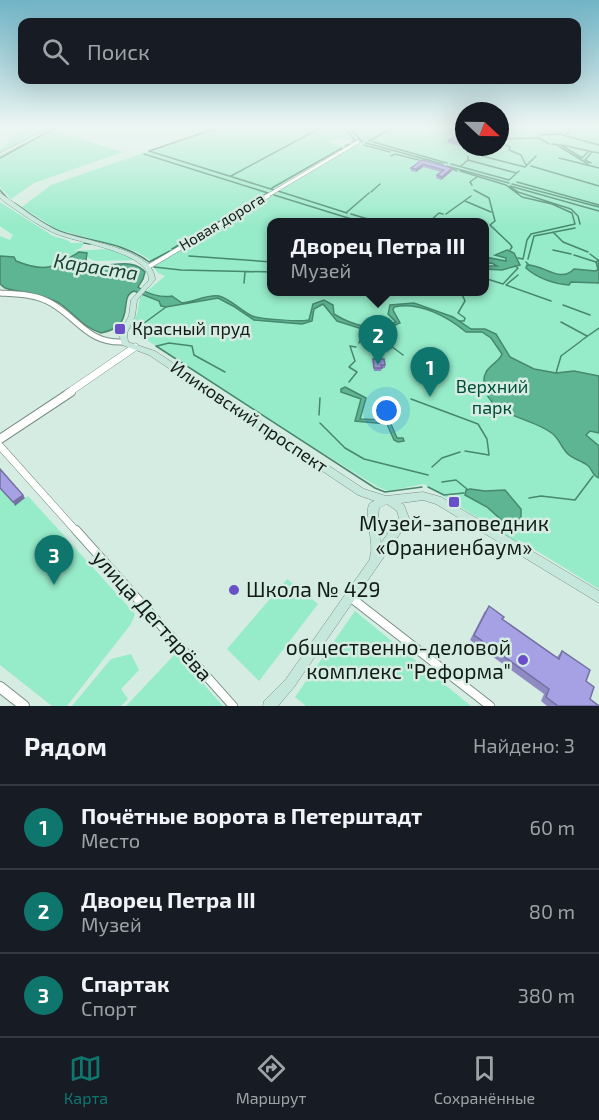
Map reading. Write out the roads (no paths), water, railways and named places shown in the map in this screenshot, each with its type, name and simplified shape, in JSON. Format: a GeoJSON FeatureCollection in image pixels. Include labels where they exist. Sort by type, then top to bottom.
{"type":"FeatureCollection","features":[{"type":"Feature","properties":{"kind":"main road"},"geometry":{"type":"LineString","coordinates":[[0,195],[53,231],[130,254],[148,267],[153,277],[134,300],[132,316],[123,333],[124,342]]}},
{"type":"Feature","properties":{"kind":"main road","name":"Иликовский проспект"},"geometry":{"type":"LineString","coordinates":[[124,342],[152,352],[361,492],[387,500],[423,496],[438,500],[599,597]]}},
{"type":"Feature","properties":{"kind":"main road"},"geometry":{"type":"LineString","coordinates":[[361,492],[369,502],[373,519],[377,552],[373,564]]}},
{"type":"Feature","properties":{"kind":"main road"},"geometry":{"type":"LineString","coordinates":[[269,706],[290,683],[401,524],[404,518],[401,508],[387,500],[374,506],[373,519],[382,528],[389,529],[401,524]]}},
{"type":"Feature","properties":{"kind":"street","name":"Новая дорога"},"geometry":{"type":"LineString","coordinates":[[148,267],[326,161]]}},
{"type":"Feature","properties":{"kind":"street"},"geometry":{"type":"LineString","coordinates":[[0,293],[26,295],[48,302],[94,337],[118,343],[124,342]]}},
{"type":"Feature","properties":{"kind":"street"},"geometry":{"type":"LineString","coordinates":[[0,440],[135,347]]}},
{"type":"Feature","properties":{"kind":"street","name":"улица Дегтярёва"},"geometry":{"type":"LineString","coordinates":[[0,446],[232,706]]}},
{"type":"Feature","properties":{"kind":"street"},"geometry":{"type":"LineString","coordinates":[[350,597],[490,706]]}},
{"type":"Feature","properties":{"kind":"street"},"geometry":{"type":"LineString","coordinates":[[0,687],[24,706]]}},
{"type":"Feature","properties":{"kind":"water"},"geometry":{"type":"Polygon","coordinates":[[[507,250],[514,253],[520,265],[502,270],[489,269],[489,266],[497,266],[489,263],[489,258],[506,261],[506,258],[495,255],[507,250]]]}},
{"type":"Feature","properties":{"kind":"water","name":"Караста"},"geometry":{"type":"Polygon","coordinates":[[[79,252],[87,253],[86,261],[93,264],[132,264],[139,267],[145,272],[138,287],[150,293],[172,296],[182,303],[219,296],[252,316],[263,318],[309,320],[313,304],[324,300],[333,305],[334,314],[341,318],[365,326],[381,327],[396,322],[388,314],[390,305],[414,303],[453,317],[471,329],[485,329],[496,334],[510,357],[534,369],[556,373],[574,371],[599,376],[599,433],[590,431],[586,435],[599,446],[599,478],[587,465],[569,455],[553,434],[502,410],[493,403],[487,395],[484,378],[488,369],[502,354],[491,338],[482,332],[466,332],[442,316],[413,306],[394,307],[393,310],[400,323],[382,331],[359,328],[337,321],[323,304],[314,309],[312,321],[302,324],[254,320],[218,298],[166,307],[161,306],[159,301],[134,291],[129,294],[123,318],[119,324],[101,333],[78,320],[53,300],[5,288],[0,284],[0,256],[14,257],[16,261],[26,265],[42,268],[56,265],[79,252]]]}},
{"type":"Feature","properties":{"kind":"water"},"geometry":{"type":"Polygon","coordinates":[[[599,260],[599,283],[571,282],[569,285],[558,283],[540,278],[526,268],[527,265],[533,265],[563,275],[574,269],[596,271],[598,269],[596,262],[599,260]]]}},
{"type":"Feature","properties":{"kind":"water"},"geometry":{"type":"Polygon","coordinates":[[[345,387],[366,398],[360,419],[385,420],[384,408],[397,438],[403,438],[404,441],[394,440],[387,424],[355,421],[361,399],[341,392],[341,389],[345,387]]]}},
{"type":"Feature","properties":{"kind":"water"},"geometry":{"type":"Polygon","coordinates":[[[466,490],[505,490],[521,509],[521,517],[514,525],[506,524],[487,507],[465,495],[466,490]]]}},
{"type":"Feature","properties":{"kind":"waterway"},"geometry":{"type":"LineString","coordinates":[[166,161],[268,193],[172,249]]}},
{"type":"Feature","properties":{"kind":"waterway"},"geometry":{"type":"LineString","coordinates":[[181,161],[274,190]]}},
{"type":"Feature","properties":{"kind":"waterway"},"geometry":{"type":"LineString","coordinates":[[231,176],[259,161]]}},
{"type":"Feature","properties":{"kind":"waterway"},"geometry":{"type":"LineString","coordinates":[[272,188],[319,161]]}},
{"type":"Feature","properties":{"kind":"waterway"},"geometry":{"type":"LineString","coordinates":[[432,161],[443,164]]}},
{"type":"Feature","properties":{"kind":"waterway"},"geometry":{"type":"LineString","coordinates":[[440,161],[447,163]]}},
{"type":"Feature","properties":{"kind":"waterway"},"geometry":{"type":"LineString","coordinates":[[461,166],[467,161]]}},
{"type":"Feature","properties":{"kind":"waterway"},"geometry":{"type":"LineString","coordinates":[[471,161],[516,173]]}},
{"type":"Feature","properties":{"kind":"waterway"},"geometry":{"type":"LineString","coordinates":[[501,161],[525,167],[531,161]]}},
{"type":"Feature","properties":{"kind":"waterway"},"geometry":{"type":"LineString","coordinates":[[524,161],[526,165]]}},
{"type":"Feature","properties":{"kind":"waterway"},"geometry":{"type":"LineString","coordinates":[[571,161],[599,168]]}},
{"type":"Feature","properties":{"kind":"waterway"},"geometry":{"type":"LineString","coordinates":[[583,161],[588,164]]}},
{"type":"Feature","properties":{"kind":"waterway"},"geometry":{"type":"LineString","coordinates":[[587,161],[591,163]]}},
{"type":"Feature","properties":{"kind":"waterway"},"geometry":{"type":"LineString","coordinates":[[451,164],[509,180],[519,171]]}},
{"type":"Feature","properties":{"kind":"waterway"},"geometry":{"type":"LineString","coordinates":[[447,166],[509,183]]}},
{"type":"Feature","properties":{"kind":"waterway"},"geometry":{"type":"LineString","coordinates":[[531,166],[599,186]]}},
{"type":"Feature","properties":{"kind":"waterway"},"geometry":{"type":"LineString","coordinates":[[452,169],[457,171]]}},
{"type":"Feature","properties":{"kind":"waterway"},"geometry":{"type":"LineString","coordinates":[[460,171],[506,185],[522,197],[552,204],[572,213],[575,224],[531,234],[527,240],[523,259],[518,258]]}},
{"type":"Feature","properties":{"kind":"waterway"},"geometry":{"type":"LineString","coordinates":[[472,185],[470,182],[477,177]]}},
{"type":"Feature","properties":{"kind":"waterway"},"geometry":{"type":"LineString","coordinates":[[517,182],[599,205]]}},
{"type":"Feature","properties":{"kind":"waterway"},"geometry":{"type":"LineString","coordinates":[[371,192],[380,184]]}},
{"type":"Feature","properties":{"kind":"waterway"},"geometry":{"type":"LineString","coordinates":[[512,184],[599,207]]}},
{"type":"Feature","properties":{"kind":"waterway"},"geometry":{"type":"LineString","coordinates":[[510,186],[599,211]]}},
{"type":"Feature","properties":{"kind":"waterway"},"geometry":{"type":"LineString","coordinates":[[510,187],[518,192],[571,209],[578,216],[580,224]]}},
{"type":"Feature","properties":{"kind":"waterway"},"geometry":{"type":"LineString","coordinates":[[0,190],[7,198]]}},
{"type":"Feature","properties":{"kind":"waterway"},"geometry":{"type":"LineString","coordinates":[[474,190],[489,198],[495,221],[490,225],[510,244],[512,247],[510,250]]}},
{"type":"Feature","properties":{"kind":"waterway"},"geometry":{"type":"LineString","coordinates":[[278,191],[347,213]]}},
{"type":"Feature","properties":{"kind":"waterway"},"geometry":{"type":"LineString","coordinates":[[347,212],[369,193]]}},
{"type":"Feature","properties":{"kind":"waterway"},"geometry":{"type":"LineString","coordinates":[[274,195],[348,218]]}},
{"type":"Feature","properties":{"kind":"waterway"},"geometry":{"type":"LineString","coordinates":[[446,214],[471,196]]}},
{"type":"Feature","properties":{"kind":"waterway"},"geometry":{"type":"LineString","coordinates":[[465,201],[491,212]]}},
{"type":"Feature","properties":{"kind":"waterway","name":"Караста"},"geometry":{"type":"LineString","coordinates":[[14,203],[55,229],[118,246],[149,262],[170,251]]}},
{"type":"Feature","properties":{"kind":"waterway"},"geometry":{"type":"LineString","coordinates":[[433,218],[439,213],[443,214]]}},
{"type":"Feature","properties":{"kind":"waterway"},"geometry":{"type":"LineString","coordinates":[[351,214],[364,218]]}},
{"type":"Feature","properties":{"kind":"waterway"},"geometry":{"type":"LineString","coordinates":[[553,232],[575,228]]}},
{"type":"Feature","properties":{"kind":"waterway"},"geometry":{"type":"LineString","coordinates":[[528,259],[534,236],[553,232]]}},
{"type":"Feature","properties":{"kind":"waterway"},"geometry":{"type":"LineString","coordinates":[[553,232],[563,242],[588,252]]}},
{"type":"Feature","properties":{"kind":"waterway","name":"Караста"},"geometry":{"type":"LineString","coordinates":[[84,243],[90,244]]}},
{"type":"Feature","properties":{"kind":"waterway"},"geometry":{"type":"LineString","coordinates":[[553,250],[571,254]]}},
{"type":"Feature","properties":{"kind":"waterway"},"geometry":{"type":"LineString","coordinates":[[590,254],[598,260]]}},
{"type":"Feature","properties":{"kind":"waterway"},"geometry":{"type":"LineString","coordinates":[[574,255],[596,262]]}},
{"type":"Feature","properties":{"kind":"waterway"},"geometry":{"type":"LineString","coordinates":[[189,256],[267,262]]}},
{"type":"Feature","properties":{"kind":"waterway"},"geometry":{"type":"LineString","coordinates":[[526,262],[529,265]]}},
{"type":"Feature","properties":{"kind":"waterway"},"geometry":{"type":"LineString","coordinates":[[489,280],[503,284],[518,268],[515,266]]}},
{"type":"Feature","properties":{"kind":"waterway"},"geometry":{"type":"LineString","coordinates":[[154,267],[181,270],[267,272]]}},
{"type":"Feature","properties":{"kind":"waterway"},"geometry":{"type":"LineString","coordinates":[[244,283],[245,272]]}},
{"type":"Feature","properties":{"kind":"waterway"},"geometry":{"type":"LineString","coordinates":[[518,275],[506,285],[551,301]]}},
{"type":"Feature","properties":{"kind":"waterway"},"geometry":{"type":"LineString","coordinates":[[459,321],[464,321],[465,318],[458,313],[465,301],[463,296]]}},
{"type":"Feature","properties":{"kind":"waterway"},"geometry":{"type":"LineString","coordinates":[[563,305],[590,315]]}},
{"type":"Feature","properties":{"kind":"waterway"},"geometry":{"type":"LineString","coordinates":[[136,329],[166,307]]}},
{"type":"Feature","properties":{"kind":"waterway"},"geometry":{"type":"LineString","coordinates":[[561,322],[587,336]]}},
{"type":"Feature","properties":{"kind":"waterway"},"geometry":{"type":"LineString","coordinates":[[359,343],[365,328]]}},
{"type":"Feature","properties":{"kind":"waterway"},"geometry":{"type":"LineString","coordinates":[[582,340],[599,328]]}},
{"type":"Feature","properties":{"kind":"waterway"},"geometry":{"type":"LineString","coordinates":[[389,329],[387,337],[389,342]]}},
{"type":"Feature","properties":{"kind":"waterway"},"geometry":{"type":"LineString","coordinates":[[556,373],[561,356],[581,341]]}},
{"type":"Feature","properties":{"kind":"waterway"},"geometry":{"type":"LineString","coordinates":[[157,346],[169,343],[192,346],[194,355],[225,372]]}},
{"type":"Feature","properties":{"kind":"waterway"},"geometry":{"type":"LineString","coordinates":[[156,346],[375,488],[385,492],[422,487]]}},
{"type":"Feature","properties":{"kind":"waterway"},"geometry":{"type":"LineString","coordinates":[[349,382],[357,372],[349,367],[355,361],[350,346],[356,347]]}},
{"type":"Feature","properties":{"kind":"waterway"},"geometry":{"type":"LineString","coordinates":[[391,346],[403,355]]}},
{"type":"Feature","properties":{"kind":"waterway"},"geometry":{"type":"LineString","coordinates":[[319,415],[320,398]]}},
{"type":"Feature","properties":{"kind":"waterway"},"geometry":{"type":"LineString","coordinates":[[411,399],[478,424],[487,439],[489,455],[465,451]]}},
{"type":"Feature","properties":{"kind":"waterway"},"geometry":{"type":"LineString","coordinates":[[320,423],[345,448],[364,459],[428,475]]}},
{"type":"Feature","properties":{"kind":"waterway"},"geometry":{"type":"LineString","coordinates":[[432,467],[442,458],[460,452]]}},
{"type":"Feature","properties":{"kind":"waterway"},"geometry":{"type":"LineString","coordinates":[[529,498],[541,496],[575,500],[593,476]]}},
{"type":"Feature","properties":{"kind":"waterway"},"geometry":{"type":"LineString","coordinates":[[442,482],[456,480],[467,489]]}},
{"type":"Feature","properties":{"kind":"waterway"},"geometry":{"type":"LineString","coordinates":[[428,487],[444,495],[464,493]]}},
{"type":"Feature","properties":{"kind":"place","name":"Красный пруд"},"geometry":{"type":"Point","coordinates":[120,329]}},
{"type":"Feature","properties":{"kind":"place","name":"Дворец Петра III"},"geometry":{"type":"Point","coordinates":[378,365]}},
{"type":"Feature","properties":{"kind":"place","name":"Почётные ворота в Петерштадт"},"geometry":{"type":"Point","coordinates":[430,397]}},
{"type":"Feature","properties":{"kind":"place","name":"Музей-заповедник «Ораниенбаум»"},"geometry":{"type":"Point","coordinates":[454,502]}},
{"type":"Feature","properties":{"kind":"place","name":"Спартак"},"geometry":{"type":"Point","coordinates":[54,585]}},
{"type":"Feature","properties":{"kind":"place","name":"Школа № 429"},"geometry":{"type":"Point","coordinates":[234,590]}},
{"type":"Feature","properties":{"kind":"place","name":"oбщеcтвенно-деловoй кoмплeкc \"Peфoрма\""},"geometry":{"type":"Point","coordinates":[523,660]}},
{"type":"Feature","properties":{"kind":"park label","name":"Верхний парк"},"geometry":{"type":"Point","coordinates":[492,397]}}]}
